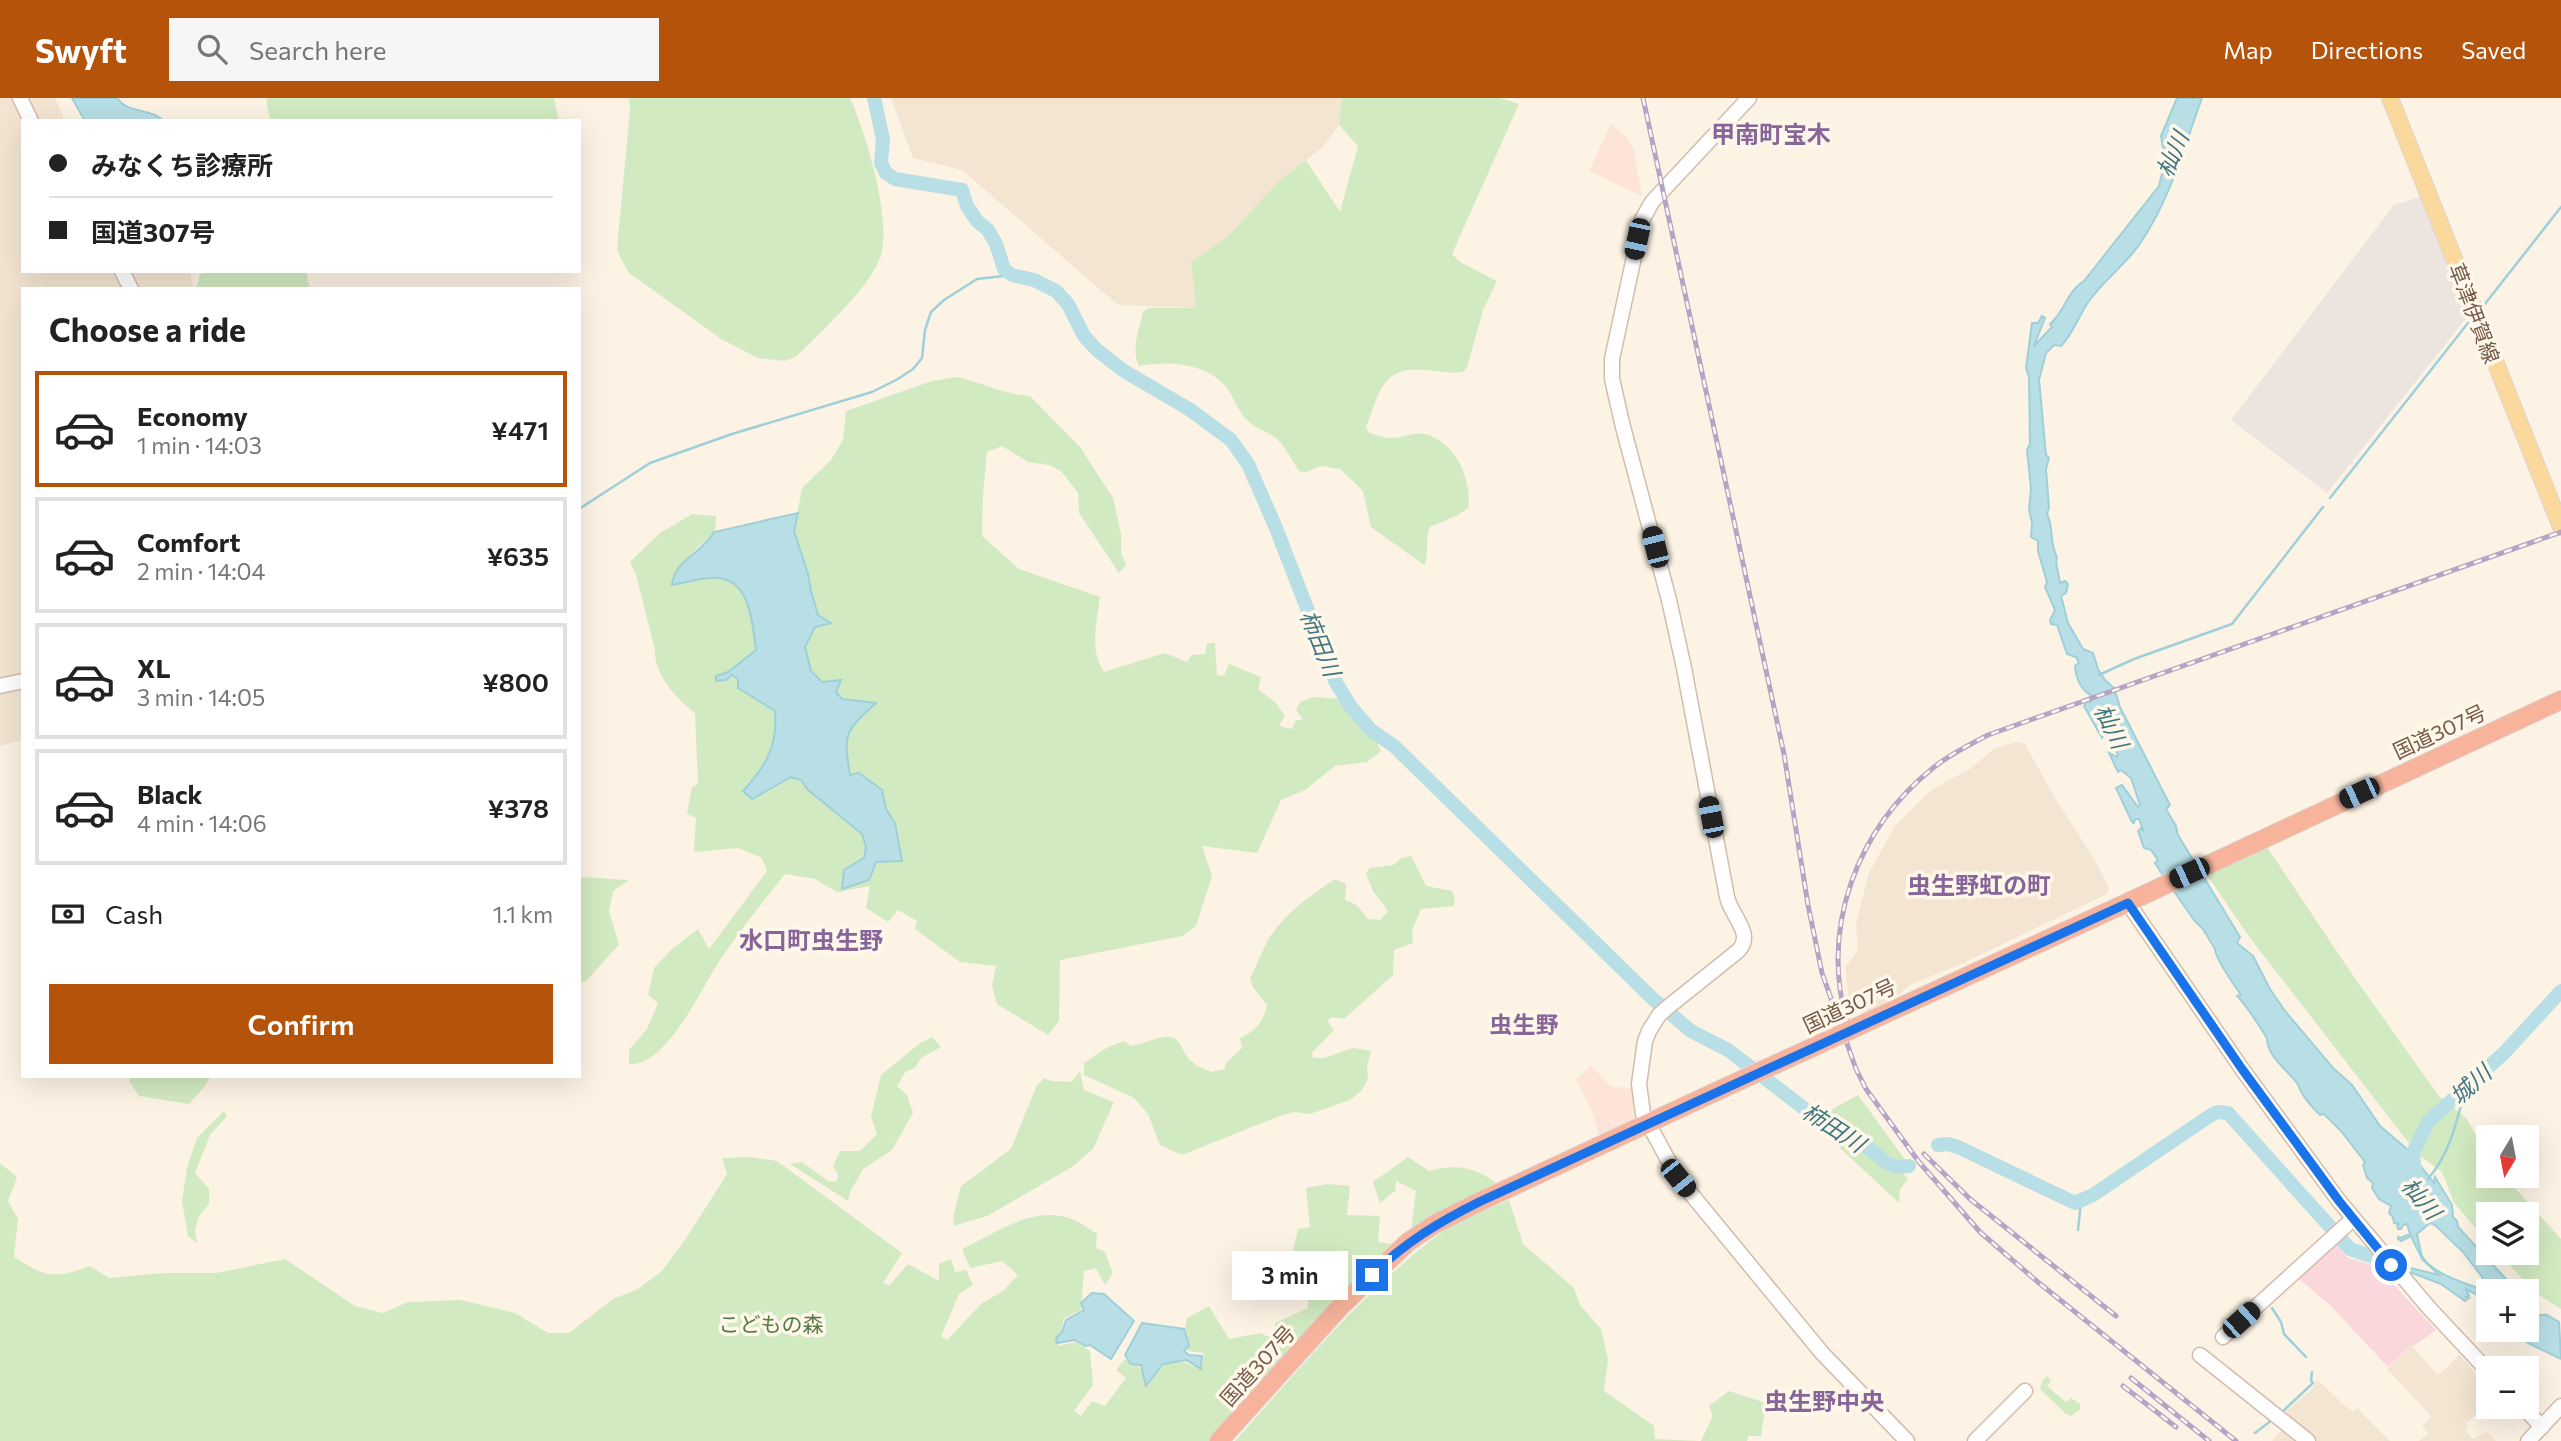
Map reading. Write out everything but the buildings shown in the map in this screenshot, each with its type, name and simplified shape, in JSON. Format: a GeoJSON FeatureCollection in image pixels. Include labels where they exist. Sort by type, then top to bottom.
{"type":"FeatureCollection","features":[{"type":"Feature","properties":{"kind":"highway","name":"国道307号"},"geometry":{"type":"LineString","coordinates":[[1219,1441],[1340,1307],[1408,1242],[1435,1224],[1647,1123],[2561,700]]}},
{"type":"Feature","properties":{"kind":"main road","name":"草津伊賀線"},"geometry":{"type":"LineString","coordinates":[[2390,98],[2561,527]]}},
{"type":"Feature","properties":{"kind":"street"},"geometry":{"type":"LineString","coordinates":[[20,98],[30,119]]}},
{"type":"Feature","properties":{"kind":"street"},"geometry":{"type":"LineString","coordinates":[[1749,98],[1658,196],[1642,219],[1612,359],[1615,394],[1684,668],[1730,911],[1742,927],[1745,937],[1745,942],[1738,951],[1664,1010],[1645,1041],[1639,1084],[1647,1123],[1678,1178],[1822,1353],[1907,1441]]}},
{"type":"Feature","properties":{"kind":"street"},"geometry":{"type":"LineString","coordinates":[[0,686],[21,681]]}},
{"type":"Feature","properties":{"kind":"street"},"geometry":{"type":"LineString","coordinates":[[2129,902],[2242,1069],[2353,1219],[2476,1358]]}},
{"type":"Feature","properties":{"kind":"street"},"geometry":{"type":"LineString","coordinates":[[2222,1337],[2353,1219]]}},
{"type":"Feature","properties":{"kind":"street"},"geometry":{"type":"LineString","coordinates":[[2200,1355],[2308,1441]]}},
{"type":"Feature","properties":{"kind":"street"},"geometry":{"type":"LineString","coordinates":[[1975,1441],[2025,1391]]}},
{"type":"Feature","properties":{"kind":"street"},"geometry":{"type":"LineString","coordinates":[[2528,1441],[2561,1406]]}},
{"type":"Feature","properties":{"kind":"street"},"geometry":{"type":"LineString","coordinates":[[2539,1419],[2545,1423]]}},
{"type":"Feature","properties":{"kind":"shaded area"},"geometry":{"type":"Polygon","coordinates":[[[0,98],[55,98],[64,119],[21,119],[21,273],[190,273],[193,287],[21,287],[21,741],[0,746],[0,98]]]}},
{"type":"Feature","properties":{"kind":"shaded area"},"geometry":{"type":"Polygon","coordinates":[[[891,98],[1342,98],[1339,125],[1322,148],[1278,182],[1227,237],[1191,262],[1196,308],[1118,305],[962,170],[913,158],[891,98]]]}},
{"type":"Feature","properties":{"kind":"shaded area"},"geometry":{"type":"Polygon","coordinates":[[[1611,124],[1633,147],[1642,196],[1589,171],[1611,124]]]}},
{"type":"Feature","properties":{"kind":"shaded area"},"geometry":{"type":"Polygon","coordinates":[[[2420,197],[2468,316],[2327,493],[2231,420],[2394,205],[2420,197]]]}},
{"type":"Feature","properties":{"kind":"shaded area"},"geometry":{"type":"Polygon","coordinates":[[[2017,742],[2025,744],[2055,798],[2096,862],[2109,888],[2107,894],[1957,966],[1911,984],[1895,998],[1863,1013],[1850,1008],[1845,967],[1858,950],[1856,924],[1869,873],[1895,826],[1928,793],[1970,769],[1994,749],[2017,742]]]}},
{"type":"Feature","properties":{"kind":"shaded area"},"geometry":{"type":"Polygon","coordinates":[[[1591,1066],[1612,1087],[1636,1088],[1641,1118],[1600,1138],[1592,1111],[1576,1079],[1591,1066]]]}},
{"type":"Feature","properties":{"kind":"shaded area"},"geometry":{"type":"Polygon","coordinates":[[[2336,1245],[2348,1258],[2376,1266],[2436,1330],[2411,1345],[2388,1367],[2331,1306],[2299,1279],[2336,1245]]]}},
{"type":"Feature","properties":{"kind":"shaded area"},"geometry":{"type":"Polygon","coordinates":[[[2411,1345],[2438,1375],[2459,1354],[2476,1373],[2476,1415],[2466,1423],[2469,1427],[2465,1430],[2472,1439],[2487,1432],[2496,1441],[2419,1441],[2428,1433],[2422,1426],[2432,1417],[2387,1369],[2411,1345]]]}},
{"type":"Feature","properties":{"kind":"shaded area"},"geometry":{"type":"Polygon","coordinates":[[[2318,1380],[2345,1406],[2354,1412],[2357,1408],[2390,1441],[2272,1441],[2288,1423],[2281,1415],[2309,1392],[2318,1380]]]}},
{"type":"Feature","properties":{"kind":"green space"},"geometry":{"type":"Polygon","coordinates":[[[266,98],[554,98],[559,119],[270,119],[266,98]]]}},
{"type":"Feature","properties":{"kind":"green space"},"geometry":{"type":"Polygon","coordinates":[[[629,98],[850,98],[876,178],[883,223],[880,258],[855,296],[797,356],[785,361],[758,358],[721,339],[628,272],[617,250],[629,98]]]}},
{"type":"Feature","properties":{"kind":"green space"},"geometry":{"type":"Polygon","coordinates":[[[1342,98],[1500,98],[1519,104],[1452,254],[1460,262],[1497,281],[1483,310],[1467,367],[1458,373],[1410,370],[1390,377],[1379,394],[1366,427],[1369,433],[1386,438],[1424,434],[1435,438],[1452,452],[1464,473],[1469,497],[1468,508],[1430,527],[1424,565],[1371,527],[1363,491],[1340,469],[1321,466],[1304,473],[1299,471],[1280,442],[1249,422],[1229,391],[1211,374],[1175,364],[1139,366],[1137,359],[1136,339],[1143,312],[1149,308],[1196,308],[1191,262],[1227,237],[1278,182],[1306,160],[1340,212],[1358,146],[1339,125],[1342,98]]]}},
{"type":"Feature","properties":{"kind":"green space"},"geometry":{"type":"Polygon","coordinates":[[[306,273],[310,287],[197,287],[200,274],[306,273]]]}},
{"type":"Feature","properties":{"kind":"green space"},"geometry":{"type":"Polygon","coordinates":[[[958,377],[1030,396],[1080,447],[1113,498],[1121,534],[1121,552],[1126,565],[1119,573],[1079,513],[1078,493],[1061,471],[1049,465],[1028,462],[1002,446],[987,452],[982,536],[1019,569],[1100,597],[1095,645],[1104,672],[1165,653],[1187,662],[1191,655],[1205,654],[1207,643],[1215,643],[1217,675],[1224,676],[1229,664],[1261,677],[1258,689],[1276,703],[1285,716],[1279,726],[1292,729],[1295,721],[1303,719],[1296,710],[1300,702],[1314,697],[1339,699],[1373,734],[1381,751],[1367,762],[1335,766],[1305,790],[1281,800],[1257,853],[1202,846],[1212,876],[1196,926],[1182,936],[1060,960],[1059,1021],[1048,1035],[997,1004],[992,985],[996,966],[960,962],[915,929],[917,921],[898,910],[888,922],[866,908],[870,886],[837,892],[815,879],[785,874],[728,949],[682,1024],[669,1040],[643,1062],[629,1064],[629,1050],[647,1029],[658,1003],[648,995],[654,968],[672,949],[698,929],[709,949],[767,871],[762,858],[738,848],[694,852],[696,818],[687,814],[692,787],[698,784],[695,713],[674,693],[658,668],[636,575],[630,562],[660,533],[692,514],[716,516],[712,535],[687,559],[672,585],[723,578],[734,583],[747,601],[756,650],[728,672],[716,676],[726,680],[732,675],[738,679],[738,688],[775,711],[777,736],[762,770],[744,791],[752,798],[791,777],[801,780],[807,789],[862,834],[866,847],[864,858],[844,870],[842,889],[876,862],[895,823],[886,809],[882,790],[859,773],[850,775],[846,750],[848,734],[875,703],[842,699],[836,692],[841,680],[822,682],[811,671],[805,647],[815,627],[830,623],[818,615],[794,531],[802,488],[831,460],[843,440],[846,411],[932,381],[958,377]]]}},
{"type":"Feature","properties":{"kind":"green space"},"geometry":{"type":"Polygon","coordinates":[[[2267,847],[2438,1095],[2467,1119],[2476,1136],[2476,1188],[2515,1188],[2528,1202],[2476,1202],[2476,1228],[2454,1203],[2442,1172],[2420,1156],[2408,1142],[2250,938],[2207,875],[2267,847]]]}},
{"type":"Feature","properties":{"kind":"green space"},"geometry":{"type":"Polygon","coordinates":[[[1411,856],[1426,886],[1452,891],[1454,906],[1421,909],[1412,930],[1413,943],[1394,950],[1393,975],[1344,1019],[1332,1017],[1327,1021],[1334,1030],[1312,1053],[1313,1058],[1324,1058],[1353,1048],[1371,1051],[1367,1066],[1368,1079],[1361,1091],[1350,1100],[1310,1114],[1294,1112],[1277,1117],[1182,1155],[1160,1145],[1148,1114],[1134,1098],[1084,1075],[1084,1063],[1108,1047],[1124,1041],[1131,1046],[1164,1037],[1178,1041],[1188,1058],[1198,1066],[1211,1072],[1225,1069],[1225,1064],[1242,1048],[1240,1038],[1255,1029],[1263,1016],[1267,1005],[1253,987],[1250,978],[1269,938],[1283,920],[1335,879],[1346,884],[1345,900],[1357,905],[1368,919],[1380,920],[1388,911],[1373,891],[1366,874],[1370,868],[1393,865],[1402,858],[1411,856]]]}},
{"type":"Feature","properties":{"kind":"green space"},"geometry":{"type":"Polygon","coordinates":[[[581,877],[629,880],[613,891],[609,911],[619,945],[585,982],[581,983],[581,877]]]}},
{"type":"Feature","properties":{"kind":"green space"},"geometry":{"type":"Polygon","coordinates":[[[932,1037],[941,1047],[921,1058],[915,1068],[906,1071],[897,1086],[907,1095],[913,1113],[892,1150],[863,1169],[848,1201],[790,1164],[802,1162],[828,1181],[836,1182],[838,1175],[833,1166],[840,1151],[860,1151],[877,1134],[871,1117],[881,1075],[920,1043],[932,1037]]]}},
{"type":"Feature","properties":{"kind":"green space"},"geometry":{"type":"Polygon","coordinates":[[[1080,1071],[1084,1090],[1114,1102],[1093,1149],[1072,1167],[987,1216],[954,1226],[953,1218],[961,1186],[1011,1149],[1036,1087],[1044,1078],[1071,1082],[1080,1071]]]}},
{"type":"Feature","properties":{"kind":"green space"},"geometry":{"type":"Polygon","coordinates":[[[130,1078],[210,1078],[189,1104],[139,1096],[129,1081],[130,1078]]]}},
{"type":"Feature","properties":{"kind":"green space"},"geometry":{"type":"Polygon","coordinates":[[[1858,1095],[1906,1161],[1901,1171],[1908,1179],[1900,1189],[1899,1203],[1811,1121],[1858,1095]]]}},
{"type":"Feature","properties":{"kind":"green space"},"geometry":{"type":"Polygon","coordinates":[[[224,1111],[227,1116],[210,1135],[195,1173],[209,1189],[209,1204],[199,1216],[195,1230],[197,1243],[188,1236],[182,1202],[187,1168],[197,1138],[224,1111]]]}},
{"type":"Feature","properties":{"kind":"green space","name":"こどもの森"},"geometry":{"type":"Polygon","coordinates":[[[749,1157],[777,1161],[902,1253],[883,1283],[890,1285],[908,1264],[939,1281],[939,1264],[951,1259],[955,1272],[966,1270],[973,1285],[959,1294],[941,1336],[947,1340],[982,1303],[1003,1291],[1018,1275],[1002,1261],[970,1268],[962,1249],[1016,1222],[1045,1215],[1074,1220],[1097,1234],[1096,1248],[1105,1252],[1113,1273],[1105,1285],[1096,1268],[1084,1271],[1081,1310],[1064,1318],[1058,1346],[1076,1342],[1090,1351],[1093,1385],[1074,1411],[1081,1416],[1092,1401],[1105,1406],[1126,1378],[1116,1370],[1125,1359],[1139,1367],[1150,1383],[1166,1362],[1184,1362],[1202,1370],[1204,1353],[1188,1351],[1184,1333],[1187,1318],[1209,1306],[1229,1339],[1261,1333],[1266,1336],[1274,1335],[1275,1323],[1308,1308],[1307,1284],[1325,1264],[1292,1256],[1298,1229],[1310,1227],[1306,1188],[1328,1184],[1350,1186],[1347,1215],[1380,1216],[1378,1242],[1391,1244],[1411,1231],[1416,1191],[1396,1181],[1395,1191],[1380,1203],[1373,1182],[1408,1157],[1429,1171],[1448,1167],[1467,1168],[1484,1175],[1500,1187],[1437,1213],[1296,1346],[1210,1441],[0,1441],[0,1163],[17,1177],[8,1201],[18,1219],[14,1257],[42,1272],[58,1275],[90,1266],[109,1278],[164,1273],[216,1273],[285,1259],[355,1306],[383,1313],[408,1302],[461,1300],[515,1313],[548,1333],[569,1333],[613,1299],[638,1289],[662,1271],[727,1174],[722,1158],[749,1157]]]}},
{"type":"Feature","properties":{"kind":"green space"},"geometry":{"type":"Polygon","coordinates":[[[1509,1200],[1523,1244],[1574,1288],[1580,1305],[1601,1329],[1608,1360],[1604,1391],[1654,1426],[1655,1439],[1700,1441],[1235,1441],[1361,1302],[1417,1252],[1446,1229],[1509,1200]]]}},
{"type":"Feature","properties":{"kind":"green space"},"geometry":{"type":"Polygon","coordinates":[[[2539,1215],[2561,1239],[2561,1309],[2539,1295],[2539,1279],[2522,1279],[2510,1265],[2539,1265],[2539,1215]]]}},
{"type":"Feature","properties":{"kind":"green space"},"geometry":{"type":"Polygon","coordinates":[[[2047,1376],[2051,1381],[2047,1386],[2066,1402],[2071,1398],[2080,1404],[2081,1409],[2071,1416],[2066,1414],[2040,1389],[2047,1376]]]}},
{"type":"Feature","properties":{"kind":"green space"},"geometry":{"type":"Polygon","coordinates":[[[1729,1391],[1766,1403],[1761,1436],[1748,1436],[1747,1441],[1701,1441],[1713,1416],[1709,1406],[1729,1391]]]}},
{"type":"Feature","properties":{"kind":"water"},"geometry":{"type":"Polygon","coordinates":[[[72,98],[117,98],[127,107],[162,119],[84,119],[72,98]]]}},
{"type":"Feature","properties":{"kind":"water","name":"杣川"},"geometry":{"type":"Polygon","coordinates":[[[2177,98],[2202,98],[2175,174],[2150,228],[2133,253],[2089,301],[2061,346],[2054,345],[2046,353],[2039,380],[2046,455],[2049,458],[2046,469],[2049,508],[2047,514],[2060,583],[2065,581],[2068,584],[2066,593],[2061,596],[2068,623],[2083,649],[2093,653],[2098,669],[2114,688],[2120,707],[2170,805],[2166,809],[2178,835],[2240,937],[2237,943],[2253,956],[2285,1011],[2333,1068],[2352,1085],[2380,1126],[2408,1150],[2434,1183],[2435,1177],[2452,1205],[2453,1217],[2458,1227],[2476,1246],[2476,1265],[2493,1265],[2506,1279],[2484,1279],[2463,1252],[2430,1223],[2417,1234],[2422,1256],[2443,1274],[2476,1287],[2476,1294],[2466,1289],[2469,1296],[2466,1297],[2469,1298],[2465,1301],[2441,1284],[2409,1272],[2403,1266],[2439,1275],[2422,1259],[2411,1236],[2401,1241],[2398,1239],[2410,1234],[2407,1224],[2398,1229],[2397,1224],[2400,1224],[2394,1223],[2389,1213],[2391,1206],[2379,1199],[2372,1188],[2373,1183],[2367,1178],[2363,1165],[2365,1162],[2341,1131],[2310,1104],[2297,1083],[2270,1051],[2267,1038],[2237,996],[2241,995],[2221,965],[2203,929],[2160,871],[2155,863],[2158,860],[2151,850],[2144,848],[2138,831],[2141,828],[2144,832],[2139,819],[2132,822],[2116,788],[2122,785],[2138,807],[2140,805],[2131,778],[2121,770],[2118,772],[2109,753],[2117,757],[2118,755],[2109,732],[2106,731],[2102,738],[2084,706],[2087,701],[2091,702],[2092,696],[2078,679],[2075,666],[2079,663],[2076,657],[2067,654],[2057,625],[2051,624],[2055,610],[2045,587],[2047,582],[2038,551],[2038,541],[2031,537],[2029,510],[2029,377],[2026,368],[2032,323],[2038,323],[2042,316],[2045,318],[2034,346],[2052,327],[2050,324],[2073,290],[2084,281],[2159,186],[2165,162],[2161,136],[2177,98]]]}},
{"type":"Feature","properties":{"kind":"water"},"geometry":{"type":"Polygon","coordinates":[[[798,513],[794,531],[818,615],[831,623],[815,627],[805,647],[811,671],[822,682],[841,680],[836,692],[842,699],[876,703],[858,720],[849,734],[847,750],[850,775],[859,773],[882,790],[886,809],[895,823],[902,861],[876,862],[869,880],[842,889],[844,870],[864,858],[866,847],[862,834],[807,789],[801,780],[791,777],[752,799],[743,791],[769,755],[774,735],[775,711],[738,688],[738,679],[732,675],[726,680],[716,681],[716,676],[728,672],[756,650],[750,613],[741,591],[723,578],[672,585],[678,569],[714,532],[798,513]]]}},
{"type":"Feature","properties":{"kind":"water"},"geometry":{"type":"Polygon","coordinates":[[[1092,1293],[1104,1294],[1134,1321],[1111,1359],[1090,1345],[1085,1346],[1075,1340],[1057,1343],[1056,1338],[1062,1332],[1066,1320],[1084,1310],[1081,1303],[1092,1293]]]}},
{"type":"Feature","properties":{"kind":"water"},"geometry":{"type":"Polygon","coordinates":[[[2539,1315],[2547,1315],[2559,1322],[2561,1359],[2528,1343],[2539,1342],[2539,1315]]]}},
{"type":"Feature","properties":{"kind":"water"},"geometry":{"type":"Polygon","coordinates":[[[1142,1323],[1184,1329],[1189,1345],[1184,1351],[1189,1355],[1202,1356],[1201,1369],[1186,1360],[1163,1364],[1146,1386],[1141,1365],[1131,1364],[1125,1355],[1142,1323]]]}},
{"type":"Feature","properties":{"kind":"waterway","name":"柿田川"},"geometry":{"type":"LineString","coordinates":[[874,98],[883,139],[881,163],[886,173],[895,179],[962,190],[967,206],[977,221],[988,230],[996,244],[1004,269],[1012,275],[1034,280],[1056,291],[1068,304],[1084,336],[1097,350],[1124,371],[1189,409],[1231,440],[1248,464],[1276,528],[1335,681],[1351,707],[1372,731],[1394,746],[1653,999],[1691,1031],[1728,1050],[1836,1133],[1859,1141],[1887,1163],[1898,1167],[1909,1166]]}},
{"type":"Feature","properties":{"kind":"waterway"},"geometry":{"type":"LineString","coordinates":[[2481,309],[2561,207]]}},
{"type":"Feature","properties":{"kind":"waterway"},"geometry":{"type":"LineString","coordinates":[[581,508],[650,463],[732,434],[872,392],[898,379],[913,369],[922,358],[925,330],[931,312],[944,300],[977,279],[1012,275]]}},
{"type":"Feature","properties":{"kind":"waterway"},"geometry":{"type":"LineString","coordinates":[[2330,498],[2468,323]]}},
{"type":"Feature","properties":{"kind":"waterway"},"geometry":{"type":"LineString","coordinates":[[2099,675],[2134,659],[2232,624],[2323,507]]}},
{"type":"Feature","properties":{"kind":"waterway","name":"城川"},"geometry":{"type":"LineString","coordinates":[[2415,1175],[2413,1153],[2428,1122],[2505,1052],[2561,991]]}},
{"type":"Feature","properties":{"kind":"waterway","name":"杣川"},"geometry":{"type":"LineString","coordinates":[[2428,1179],[2448,1147],[2466,1086]]}},
{"type":"Feature","properties":{"kind":"waterway","name":"柿田川"},"geometry":{"type":"LineString","coordinates":[[1938,1145],[1958,1147],[2075,1203],[2093,1195],[2211,1115],[2218,1112],[2228,1113],[2350,1249],[2397,1265]]}},
{"type":"Feature","properties":{"kind":"waterway"},"geometry":{"type":"LineString","coordinates":[[2078,1230],[2081,1201]]}},
{"type":"Feature","properties":{"kind":"waterway","name":"柿田川"},"geometry":{"type":"LineString","coordinates":[[2341,1248],[2345,1244]]}},
{"type":"Feature","properties":{"kind":"waterway"},"geometry":{"type":"LineString","coordinates":[[2272,1308],[2281,1322],[2284,1334],[2306,1357]]}},
{"type":"Feature","properties":{"kind":"waterway"},"geometry":{"type":"LineString","coordinates":[[2281,1413],[2313,1383],[2312,1372]]}},
{"type":"Feature","properties":{"kind":"waterway"},"geometry":{"type":"LineString","coordinates":[[2255,1433],[2272,1420]]}},
{"type":"Feature","properties":{"kind":"railway"},"geometry":{"type":"LineString","coordinates":[[1643,98],[1784,754],[1808,905],[1822,973],[1856,1069],[1866,1089],[1919,1162],[1980,1232],[2039,1283],[2236,1441]]}},
{"type":"Feature","properties":{"kind":"railway"},"geometry":{"type":"LineString","coordinates":[[1847,1022],[1840,986],[1838,951],[1842,916],[1851,882],[1865,850],[1884,820],[1906,793],[1946,758],[1988,735],[2561,532]]}},
{"type":"Feature","properties":{"kind":"railway"},"geometry":{"type":"LineString","coordinates":[[1924,1154],[1970,1199],[2116,1316]]}},
{"type":"Feature","properties":{"kind":"railway"},"geometry":{"type":"LineString","coordinates":[[2131,1378],[2209,1441]]}},
{"type":"Feature","properties":{"kind":"railway"},"geometry":{"type":"LineString","coordinates":[[2123,1386],[2176,1427]]}},
{"type":"Feature","properties":{"kind":"district","name":"甲南町宝木"},"geometry":{"type":"Point","coordinates":[1771,133]}},
{"type":"Feature","properties":{"kind":"district","name":"虫生野虹の町"},"geometry":{"type":"Point","coordinates":[1979,884]}},
{"type":"Feature","properties":{"kind":"district","name":"水口町虫生野"},"geometry":{"type":"Point","coordinates":[811,939]}},
{"type":"Feature","properties":{"kind":"district","name":"虫生野"},"geometry":{"type":"Point","coordinates":[1524,1024]}},
{"type":"Feature","properties":{"kind":"district","name":"虫生野中央"},"geometry":{"type":"Point","coordinates":[1824,1400]}},
{"type":"Feature","properties":{"kind":"route"},"geometry":{"type":"LineString","coordinates":[[1372,1275],[1408,1242],[1435,1224],[1479,1202],[2128,903],[2242,1069],[2361,1230],[2391,1265]]}}]}
